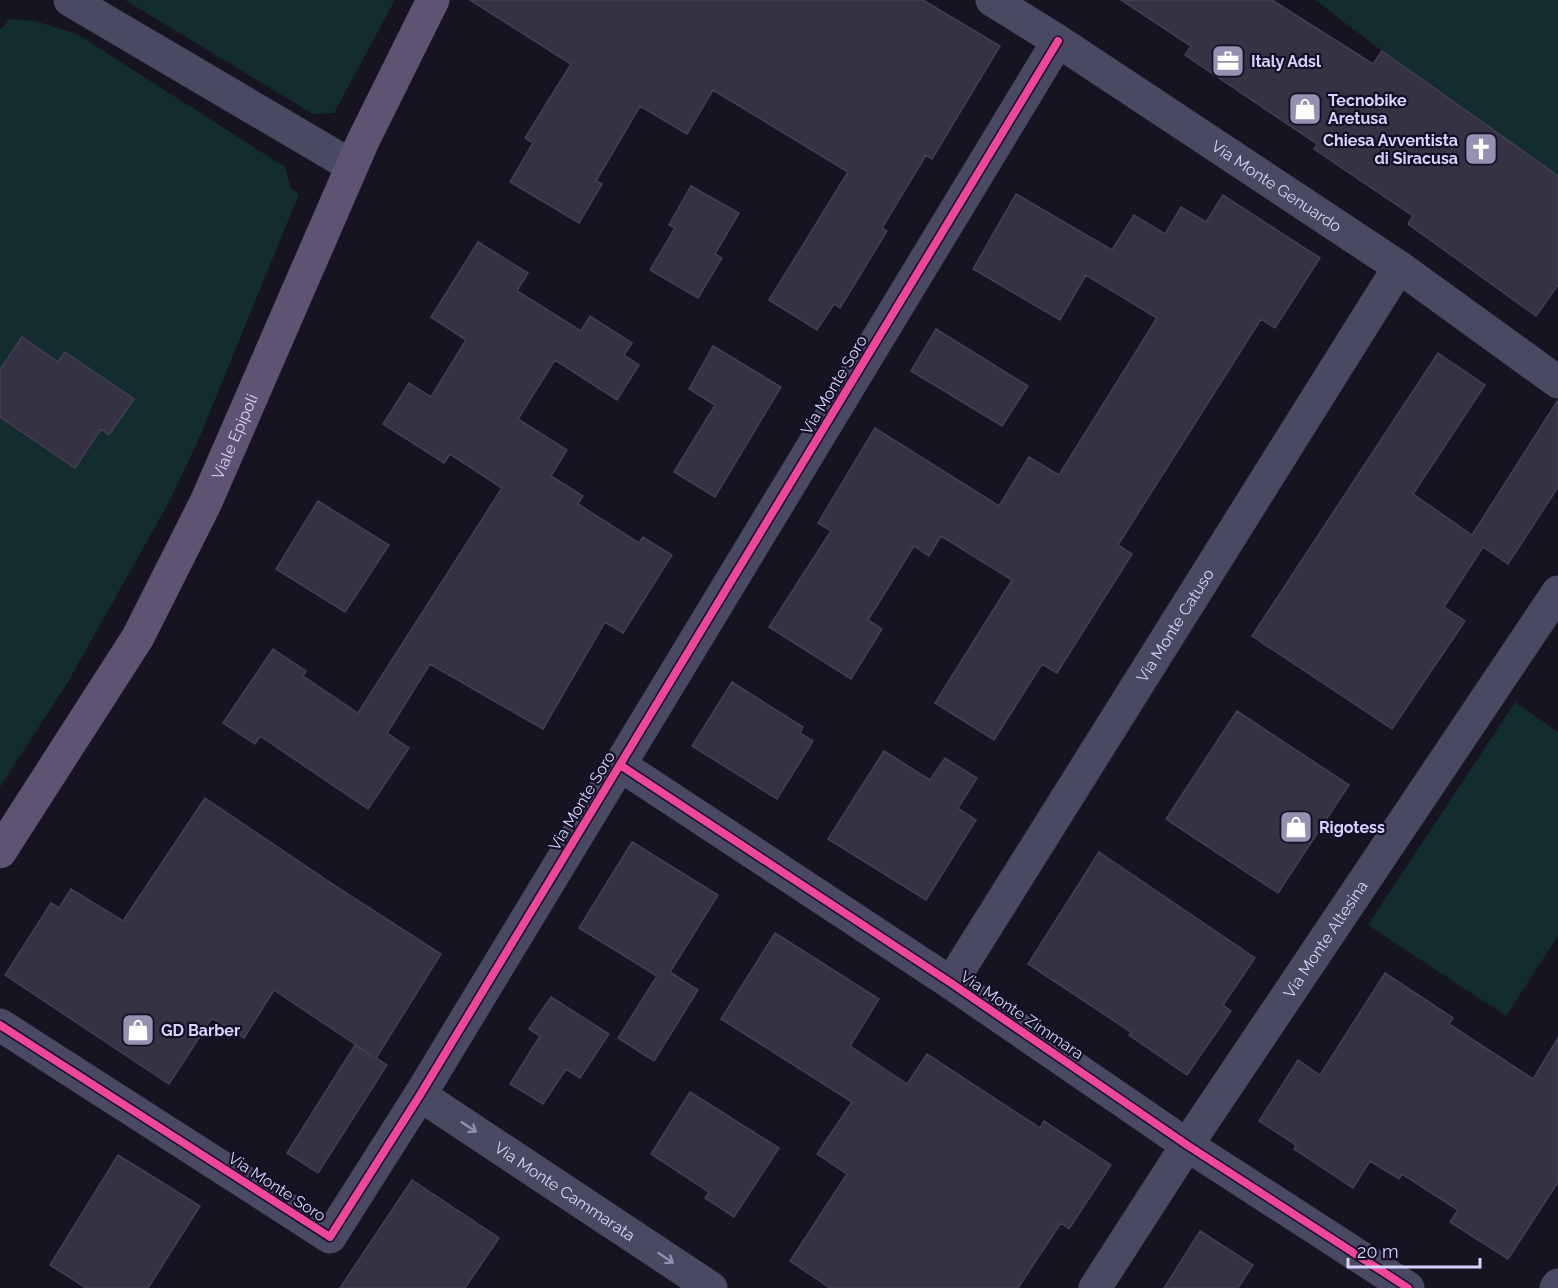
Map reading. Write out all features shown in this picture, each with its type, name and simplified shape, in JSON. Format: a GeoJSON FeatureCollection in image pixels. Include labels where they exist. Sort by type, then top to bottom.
{"type":"FeatureCollection","features":[{"type":"Feature","properties":{"kind":"main road","name":"Viale Epipoli"},"geometry":{"type":"LineString","coordinates":[[0,852],[138,637],[206,502],[363,141],[433,0]]}},
{"type":"Feature","properties":{"kind":"street"},"geometry":{"type":"LineString","coordinates":[[70,0],[352,166]]}},
{"type":"Feature","properties":{"kind":"street","name":"Via Monte Genuardo"},"geometry":{"type":"LineString","coordinates":[[992,0],[1058,41],[1399,267],[1558,382]]}},
{"type":"Feature","properties":{"kind":"street","name":"Via Monte Soro"},"geometry":{"type":"LineString","coordinates":[[0,1025],[330,1237],[420,1095],[1058,41]]}},
{"type":"Feature","properties":{"kind":"street","name":"Via Monte Catuso"},"geometry":{"type":"LineString","coordinates":[[951,983],[1399,267]]}},
{"type":"Feature","properties":{"kind":"street","name":"Via Monte Altesina"},"geometry":{"type":"LineString","coordinates":[[1095,1288],[1187,1145],[1558,592]]}},
{"type":"Feature","properties":{"kind":"street","name":"Via Monte Zimmara"},"geometry":{"type":"LineString","coordinates":[[620,765],[951,983],[1187,1145],[1408,1288]]}},
{"type":"Feature","properties":{"kind":"street","name":"Via Monte Cammarata"},"geometry":{"type":"LineString","coordinates":[[420,1095],[711,1288]]}},
{"type":"Feature","properties":{"kind":"green space"},"geometry":{"type":"Polygon","coordinates":[[[125,0],[395,0],[334,113],[313,114],[125,0]]]}},
{"type":"Feature","properties":{"kind":"green space"},"geometry":{"type":"Polygon","coordinates":[[[1315,0],[1558,0],[1558,176],[1382,51],[1315,0]]]}},
{"type":"Feature","properties":{"kind":"green space"},"geometry":{"type":"Polygon","coordinates":[[[10,19],[35,21],[77,34],[285,167],[291,188],[299,194],[198,441],[169,502],[68,682],[0,787],[0,30],[10,19]]]}},
{"type":"Feature","properties":{"kind":"green space"},"geometry":{"type":"Polygon","coordinates":[[[1515,702],[1558,732],[1558,936],[1506,1016],[1368,925],[1515,702]]]}},
{"type":"Feature","properties":{"kind":"building"},"geometry":{"type":"Polygon","coordinates":[[[470,0],[923,0],[1000,46],[932,159],[926,155],[882,228],[887,231],[840,308],[834,304],[817,330],[769,300],[848,172],[713,90],[687,134],[640,106],[596,181],[602,184],[579,223],[510,182],[533,143],[525,138],[571,64],[470,0]]]}},
{"type":"Feature","properties":{"kind":"building"},"geometry":{"type":"Polygon","coordinates":[[[1121,0],[1272,0],[1373,64],[1382,51],[1558,176],[1558,285],[1536,316],[1408,224],[1413,216],[1314,149],[1317,144],[1185,55],[1191,46],[1121,0]]]}},
{"type":"Feature","properties":{"kind":"building"},"geometry":{"type":"Polygon","coordinates":[[[691,186],[739,213],[715,254],[722,258],[698,298],[650,270],[675,228],[669,225],[691,186]]]}},
{"type":"Feature","properties":{"kind":"building"},"geometry":{"type":"Polygon","coordinates":[[[1016,194],[1112,250],[1134,215],[1165,234],[1181,207],[1206,222],[1223,195],[1320,258],[1275,328],[1261,319],[1118,545],[1132,554],[1057,673],[1042,664],[994,740],[935,703],[1012,580],[941,536],[929,556],[914,546],[868,620],[882,629],[851,679],[769,627],[831,531],[818,523],[875,428],[999,506],[1029,457],[1059,475],[1157,318],[1086,275],[1060,320],[973,269],[1016,194]]]}},
{"type":"Feature","properties":{"kind":"building"},"geometry":{"type":"Polygon","coordinates":[[[478,242],[528,273],[517,291],[581,331],[590,316],[632,343],[624,355],[639,365],[617,400],[555,360],[518,419],[567,450],[551,476],[583,496],[578,504],[639,543],[643,537],[672,555],[623,633],[605,622],[543,729],[430,664],[387,733],[409,748],[368,809],[260,736],[255,744],[223,723],[273,649],[306,671],[303,676],[358,713],[502,488],[450,454],[444,463],[383,424],[409,383],[431,397],[466,340],[431,317],[478,242]]]}},
{"type":"Feature","properties":{"kind":"building"},"geometry":{"type":"Polygon","coordinates":[[[936,329],[1028,386],[1002,426],[911,371],[936,329]]]}},
{"type":"Feature","properties":{"kind":"building"},"geometry":{"type":"Polygon","coordinates":[[[22,337],[58,362],[65,352],[134,399],[109,435],[101,429],[75,468],[0,417],[0,370],[22,337]]]}},
{"type":"Feature","properties":{"kind":"building"},"geometry":{"type":"Polygon","coordinates":[[[713,346],[781,387],[715,497],[674,472],[715,405],[689,389],[713,346]]]}},
{"type":"Feature","properties":{"kind":"building"},"geometry":{"type":"Polygon","coordinates":[[[1438,353],[1485,385],[1413,494],[1472,535],[1558,400],[1558,487],[1508,564],[1483,547],[1444,607],[1465,621],[1392,729],[1252,636],[1438,353]]]}},
{"type":"Feature","properties":{"kind":"building"},"geometry":{"type":"Polygon","coordinates":[[[318,501],[389,545],[345,612],[276,569],[318,501]]]}},
{"type":"Feature","properties":{"kind":"building"},"geometry":{"type":"Polygon","coordinates":[[[732,682],[803,727],[800,733],[813,741],[777,799],[692,746],[732,682]]]}},
{"type":"Feature","properties":{"kind":"building"},"geometry":{"type":"Polygon","coordinates":[[[1237,711],[1349,785],[1278,893],[1166,819],[1237,711]]]}},
{"type":"Feature","properties":{"kind":"building"},"geometry":{"type":"Polygon","coordinates":[[[884,751],[930,780],[945,758],[977,778],[958,808],[976,820],[926,900],[828,839],[884,751]]]}},
{"type":"Feature","properties":{"kind":"building"},"geometry":{"type":"Polygon","coordinates":[[[205,798],[441,954],[376,1058],[387,1065],[318,1173],[287,1153],[355,1045],[374,1057],[274,990],[244,1038],[212,1018],[169,1084],[5,975],[51,903],[59,908],[71,889],[123,921],[205,798]]]}},
{"type":"Feature","properties":{"kind":"building"},"geometry":{"type":"Polygon","coordinates":[[[632,842],[718,895],[670,972],[698,990],[654,1061],[618,1038],[657,976],[579,928],[632,842]]]}},
{"type":"Feature","properties":{"kind":"building"},"geometry":{"type":"Polygon","coordinates":[[[1099,852],[1255,958],[1223,1005],[1231,1011],[1187,1075],[1129,1035],[1131,1032],[1028,964],[1099,852]]]}},
{"type":"Feature","properties":{"kind":"building"},"geometry":{"type":"Polygon","coordinates":[[[775,933],[879,999],[850,1046],[907,1084],[927,1054],[1040,1128],[1044,1121],[1111,1165],[1069,1229],[1061,1223],[1018,1288],[830,1288],[790,1261],[847,1174],[817,1154],[852,1102],[721,1019],[775,933]]]}},
{"type":"Feature","properties":{"kind":"building"},"geometry":{"type":"Polygon","coordinates":[[[1385,973],[1453,1018],[1449,1024],[1533,1079],[1558,1038],[1558,1182],[1508,1259],[1450,1222],[1458,1210],[1402,1174],[1399,1179],[1370,1161],[1353,1188],[1294,1149],[1296,1145],[1259,1121],[1298,1060],[1320,1075],[1385,973]]]}},
{"type":"Feature","properties":{"kind":"building"},"geometry":{"type":"Polygon","coordinates":[[[551,997],[609,1034],[580,1078],[566,1069],[543,1104],[510,1084],[540,1036],[529,1029],[551,997]]]}},
{"type":"Feature","properties":{"kind":"building"},"geometry":{"type":"Polygon","coordinates":[[[690,1092],[779,1148],[734,1217],[705,1198],[709,1192],[651,1154],[690,1092]]]}},
{"type":"Feature","properties":{"kind":"building"},"geometry":{"type":"Polygon","coordinates":[[[118,1155],[200,1206],[148,1288],[86,1288],[50,1265],[118,1155]]]}},
{"type":"Feature","properties":{"kind":"building"},"geometry":{"type":"Polygon","coordinates":[[[412,1180],[499,1238],[465,1288],[340,1288],[412,1180]]]}},
{"type":"Feature","properties":{"kind":"building"},"geometry":{"type":"Polygon","coordinates":[[[1200,1231],[1253,1265],[1238,1288],[1164,1288],[1200,1231]]]}},
{"type":"Feature","properties":{"kind":"cycle path"},"geometry":{"type":"LineString","coordinates":[[0,1025],[330,1237],[420,1095],[1058,41]]}},
{"type":"Feature","properties":{"kind":"cycle path"},"geometry":{"type":"LineString","coordinates":[[620,765],[951,983],[1187,1145],[1408,1288]]}},
{"type":"Feature","properties":{"kind":"place","name":"Italy Adsl"},"geometry":{"type":"Point","coordinates":[1228,61]}},
{"type":"Feature","properties":{"kind":"place","name":"Tecnobike Aretusa"},"geometry":{"type":"Point","coordinates":[1305,109]}},
{"type":"Feature","properties":{"kind":"place","name":"Chiesa Avventista di Siracusa"},"geometry":{"type":"Point","coordinates":[1481,149]}},
{"type":"Feature","properties":{"kind":"place","name":"Rigotess"},"geometry":{"type":"Point","coordinates":[1296,827]}},
{"type":"Feature","properties":{"kind":"place","name":"GD Barber"},"geometry":{"type":"Point","coordinates":[138,1030]}}]}
